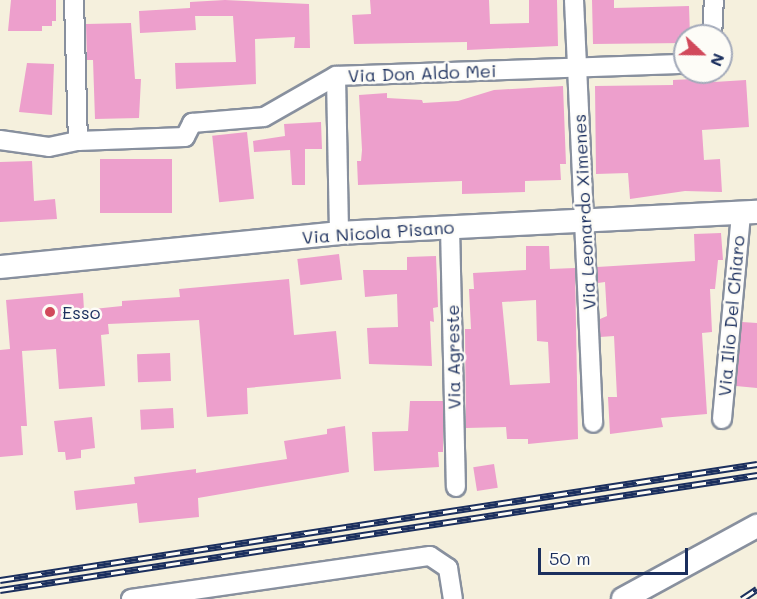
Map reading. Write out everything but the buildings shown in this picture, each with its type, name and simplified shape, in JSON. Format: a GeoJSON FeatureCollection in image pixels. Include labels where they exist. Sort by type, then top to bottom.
{"type":"FeatureCollection","features":[{"type":"Feature","properties":{"kind":"street"},"geometry":{"type":"LineString","coordinates":[[74,0],[78,141]]}},
{"type":"Feature","properties":{"kind":"street","name":"Via Leonardo Ximenes"},"geometry":{"type":"LineString","coordinates":[[574,0],[583,222],[587,231],[593,423]]}},
{"type":"Feature","properties":{"kind":"street"},"geometry":{"type":"LineString","coordinates":[[713,24],[714,0]]}},
{"type":"Feature","properties":{"kind":"street","name":"Via Don Aldo Mei"},"geometry":{"type":"LineString","coordinates":[[0,140],[49,147],[78,141],[185,137],[192,123],[264,117],[336,76],[673,64]]}},
{"type":"Feature","properties":{"kind":"street"},"geometry":{"type":"LineString","coordinates":[[336,76],[339,233]]}},
{"type":"Feature","properties":{"kind":"street","name":"Via Nicola Pisano"},"geometry":{"type":"LineString","coordinates":[[0,267],[339,233],[749,213]]}},
{"type":"Feature","properties":{"kind":"street","name":"Via Ilio Del Chiaro"},"geometry":{"type":"LineString","coordinates":[[722,419],[749,213]]}},
{"type":"Feature","properties":{"kind":"street","name":"Via Agreste"},"geometry":{"type":"LineString","coordinates":[[450,227],[456,487]]}},
{"type":"Feature","properties":{"kind":"street"},"geometry":{"type":"LineString","coordinates":[[623,599],[757,526]]}},
{"type":"Feature","properties":{"kind":"street"},"geometry":{"type":"LineString","coordinates":[[131,599],[430,556],[448,568],[453,599]]}},
{"type":"Feature","properties":{"kind":"railway"},"geometry":{"type":"LineString","coordinates":[[0,580],[757,464]]}},
{"type":"Feature","properties":{"kind":"railway"},"geometry":{"type":"LineString","coordinates":[[0,590],[757,475]]}},
{"type":"Feature","properties":{"kind":"railway"},"geometry":{"type":"LineString","coordinates":[[742,599],[757,589]]}},
{"type":"Feature","properties":{"kind":"place","name":"Esso"},"geometry":{"type":"Point","coordinates":[50,312]}}]}
